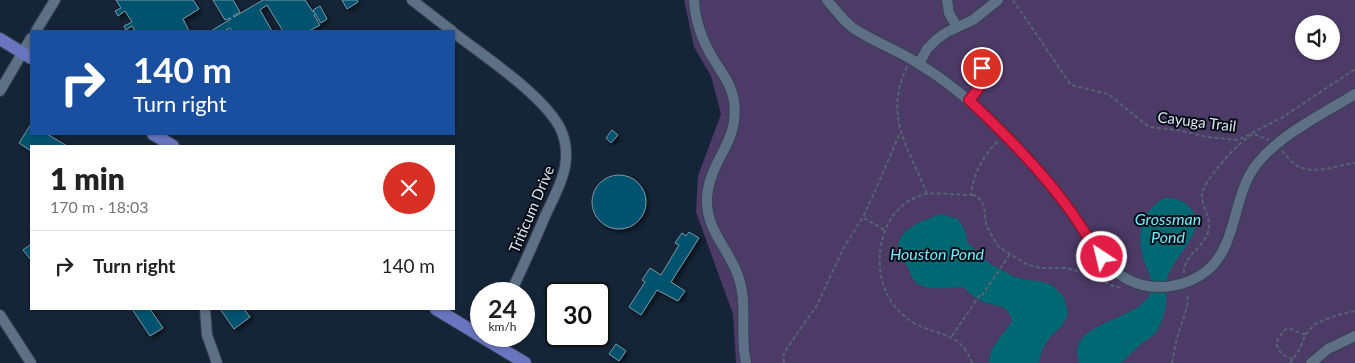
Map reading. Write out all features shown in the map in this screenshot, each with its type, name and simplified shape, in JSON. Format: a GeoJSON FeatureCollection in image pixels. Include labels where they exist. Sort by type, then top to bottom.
{"type":"FeatureCollection","features":[{"type":"Feature","properties":{"kind":"main road"},"geometry":{"type":"LineString","coordinates":[[0,39],[27,56]]}},
{"type":"Feature","properties":{"kind":"main road"},"geometry":{"type":"LineString","coordinates":[[155,135],[171,145]]}},
{"type":"Feature","properties":{"kind":"main road"},"geometry":{"type":"LineString","coordinates":[[438,310],[470,328]]}},
{"type":"Feature","properties":{"kind":"main road"},"geometry":{"type":"LineString","coordinates":[[502,347],[525,363]]}},
{"type":"Feature","properties":{"kind":"street"},"geometry":{"type":"LineString","coordinates":[[37,30],[55,0]]}},
{"type":"Feature","properties":{"kind":"street","name":"Triticum Drive"},"geometry":{"type":"LineString","coordinates":[[412,0],[450,30]]}},
{"type":"Feature","properties":{"kind":"street"},"geometry":{"type":"LineString","coordinates":[[694,0],[697,21],[705,45],[730,85],[734,99],[734,127],[730,141],[714,167],[707,199],[714,231],[738,273],[743,293],[743,341],[746,363]]}},
{"type":"Feature","properties":{"kind":"street"},"geometry":{"type":"LineString","coordinates":[[827,0],[853,28],[915,61],[969,100],[1005,134],[1055,191],[1102,257],[1116,271],[1133,282],[1145,285],[1159,287],[1174,286],[1194,279],[1206,271],[1221,254],[1248,178],[1258,161],[1275,145],[1355,94]]}},
{"type":"Feature","properties":{"kind":"street"},"geometry":{"type":"LineString","coordinates":[[947,0],[949,13],[957,27]]}},
{"type":"Feature","properties":{"kind":"street"},"geometry":{"type":"LineString","coordinates":[[915,61],[937,39],[978,16],[998,0]]}},
{"type":"Feature","properties":{"kind":"street","name":"Triticum Drive"},"geometry":{"type":"LineString","coordinates":[[455,34],[537,99],[554,119],[565,141],[566,159],[563,176],[516,282]]}},
{"type":"Feature","properties":{"kind":"street"},"geometry":{"type":"LineString","coordinates":[[0,91],[27,56],[30,42]]}},
{"type":"Feature","properties":{"kind":"street"},"geometry":{"type":"LineString","coordinates":[[969,100],[983,82],[984,74],[982,68]]}},
{"type":"Feature","properties":{"kind":"street"},"geometry":{"type":"LineString","coordinates":[[205,310],[207,335],[217,363]]}},
{"type":"Feature","properties":{"kind":"street"},"geometry":{"type":"LineString","coordinates":[[1,321],[31,363]]}},
{"type":"Feature","properties":{"kind":"street"},"geometry":{"type":"LineString","coordinates":[[1311,363],[1328,349],[1355,336]]}},
{"type":"Feature","properties":{"kind":"path","name":"Cayuga Trail"},"geometry":{"type":"LineString","coordinates":[[1013,0],[1071,85],[1108,94],[1149,127],[1178,130],[1207,137],[1238,140],[1283,117],[1355,69]]}},
{"type":"Feature","properties":{"kind":"path"},"geometry":{"type":"LineString","coordinates":[[915,61],[900,82],[896,109],[900,133],[927,194]]}},
{"type":"Feature","properties":{"kind":"path"},"geometry":{"type":"LineString","coordinates":[[784,363],[785,350],[817,305],[844,247],[863,218],[887,167],[900,133]]}},
{"type":"Feature","properties":{"kind":"path"},"geometry":{"type":"LineString","coordinates":[[971,195],[972,183],[981,163],[1005,134]]}},
{"type":"Feature","properties":{"kind":"path"},"geometry":{"type":"LineString","coordinates":[[1172,363],[1177,336],[1186,312],[1188,298],[1184,283],[1184,265],[1203,243],[1210,226],[1202,196],[1206,182],[1244,139],[1249,136],[1259,135],[1275,145],[1295,164],[1304,169],[1314,170],[1355,163]]}},
{"type":"Feature","properties":{"kind":"path"},"geometry":{"type":"LineString","coordinates":[[972,363],[967,352],[952,337],[909,321],[889,299],[882,283],[879,254],[886,230],[897,211],[914,198],[927,194],[977,196],[984,206],[986,224],[999,247],[1026,264],[1041,268],[1066,268],[1085,273],[1113,286],[1126,287],[1133,282]]}},
{"type":"Feature","properties":{"kind":"path"},"geometry":{"type":"LineString","coordinates":[[863,218],[886,230]]}},
{"type":"Feature","properties":{"kind":"path"},"geometry":{"type":"LineString","coordinates":[[952,337],[1010,254]]}},
{"type":"Feature","properties":{"kind":"path"},"geometry":{"type":"LineString","coordinates":[[1290,363],[1299,350],[1306,334],[1315,324],[1322,320],[1355,311]]}},
{"type":"Feature","properties":{"kind":"path"},"geometry":{"type":"LineString","coordinates":[[1293,358],[1287,357],[1277,348],[1278,338],[1283,331],[1292,328],[1306,334]]}},
{"type":"Feature","properties":{"kind":"shaded area"},"geometry":{"type":"Polygon","coordinates":[[[684,0],[1355,0],[1355,363],[736,363],[733,314],[696,212],[698,176],[721,114],[711,76],[694,47],[684,0]]]}},
{"type":"Feature","properties":{"kind":"water","name":"Grossman Pond"},"geometry":{"type":"Polygon","coordinates":[[[1164,198],[1176,199],[1186,203],[1196,216],[1196,224],[1194,233],[1169,273],[1165,307],[1160,326],[1154,334],[1121,363],[1079,363],[1077,349],[1082,339],[1092,330],[1142,304],[1150,294],[1152,286],[1144,261],[1140,234],[1145,217],[1164,198]]]}},
{"type":"Feature","properties":{"kind":"water","name":"Houston Pond"},"geometry":{"type":"Polygon","coordinates":[[[940,214],[958,219],[964,229],[968,243],[990,264],[1013,276],[1052,285],[1064,297],[1068,314],[1062,326],[1051,336],[1042,349],[1039,363],[989,363],[994,345],[1012,320],[1007,310],[1001,306],[989,304],[978,299],[965,288],[927,287],[919,285],[914,281],[900,256],[898,247],[900,240],[910,228],[940,214]]]}},
{"type":"Feature","properties":{"kind":"building"},"geometry":{"type":"Polygon","coordinates":[[[116,0],[193,0],[199,9],[183,19],[188,30],[134,30],[132,26],[126,30],[124,26],[132,22],[125,11],[118,16],[115,11],[121,8],[116,0]]]}},
{"type":"Feature","properties":{"kind":"building"},"geometry":{"type":"Polygon","coordinates":[[[213,0],[233,0],[240,12],[234,17],[263,0],[305,0],[316,14],[314,15],[320,25],[311,30],[282,30],[267,5],[260,10],[271,30],[231,30],[230,28],[226,30],[213,30],[231,19],[225,20],[213,0]]]}},
{"type":"Feature","properties":{"kind":"building"},"geometry":{"type":"Polygon","coordinates":[[[342,0],[357,0],[358,2],[347,9],[342,0]]]}},
{"type":"Feature","properties":{"kind":"building"},"geometry":{"type":"Polygon","coordinates":[[[320,6],[327,19],[321,23],[313,10],[320,6]]]}},
{"type":"Feature","properties":{"kind":"building"},"geometry":{"type":"Polygon","coordinates":[[[30,126],[30,135],[49,135],[65,145],[30,145],[30,150],[19,143],[30,126]]]}},
{"type":"Feature","properties":{"kind":"building"},"geometry":{"type":"Polygon","coordinates":[[[612,130],[618,135],[611,143],[606,138],[612,130]]]}},
{"type":"Feature","properties":{"kind":"building"},"geometry":{"type":"Polygon","coordinates":[[[614,175],[624,175],[634,179],[642,187],[646,202],[642,217],[634,225],[624,229],[614,229],[604,225],[596,217],[592,207],[592,197],[596,187],[604,179],[614,175]]]}},
{"type":"Feature","properties":{"kind":"building"},"geometry":{"type":"Polygon","coordinates":[[[689,232],[699,238],[671,282],[685,291],[678,301],[657,290],[641,315],[629,307],[645,282],[642,280],[650,268],[661,275],[679,245],[675,243],[682,233],[686,236],[689,232]]]}},
{"type":"Feature","properties":{"kind":"building"},"geometry":{"type":"Polygon","coordinates":[[[30,245],[30,259],[23,250],[30,245]]]}},
{"type":"Feature","properties":{"kind":"building"},"geometry":{"type":"Polygon","coordinates":[[[133,310],[151,310],[163,328],[150,336],[133,310]]]}},
{"type":"Feature","properties":{"kind":"building"},"geometry":{"type":"Polygon","coordinates":[[[221,310],[245,310],[250,317],[234,329],[221,310]]]}},
{"type":"Feature","properties":{"kind":"building"},"geometry":{"type":"Polygon","coordinates":[[[616,344],[626,351],[619,361],[609,354],[616,344]]]}},
{"type":"Feature","properties":{"kind":"route"},"geometry":{"type":"LineString","coordinates":[[982,68],[985,78],[969,100],[1005,134],[1036,169],[1072,213],[1102,257]]}}]}
